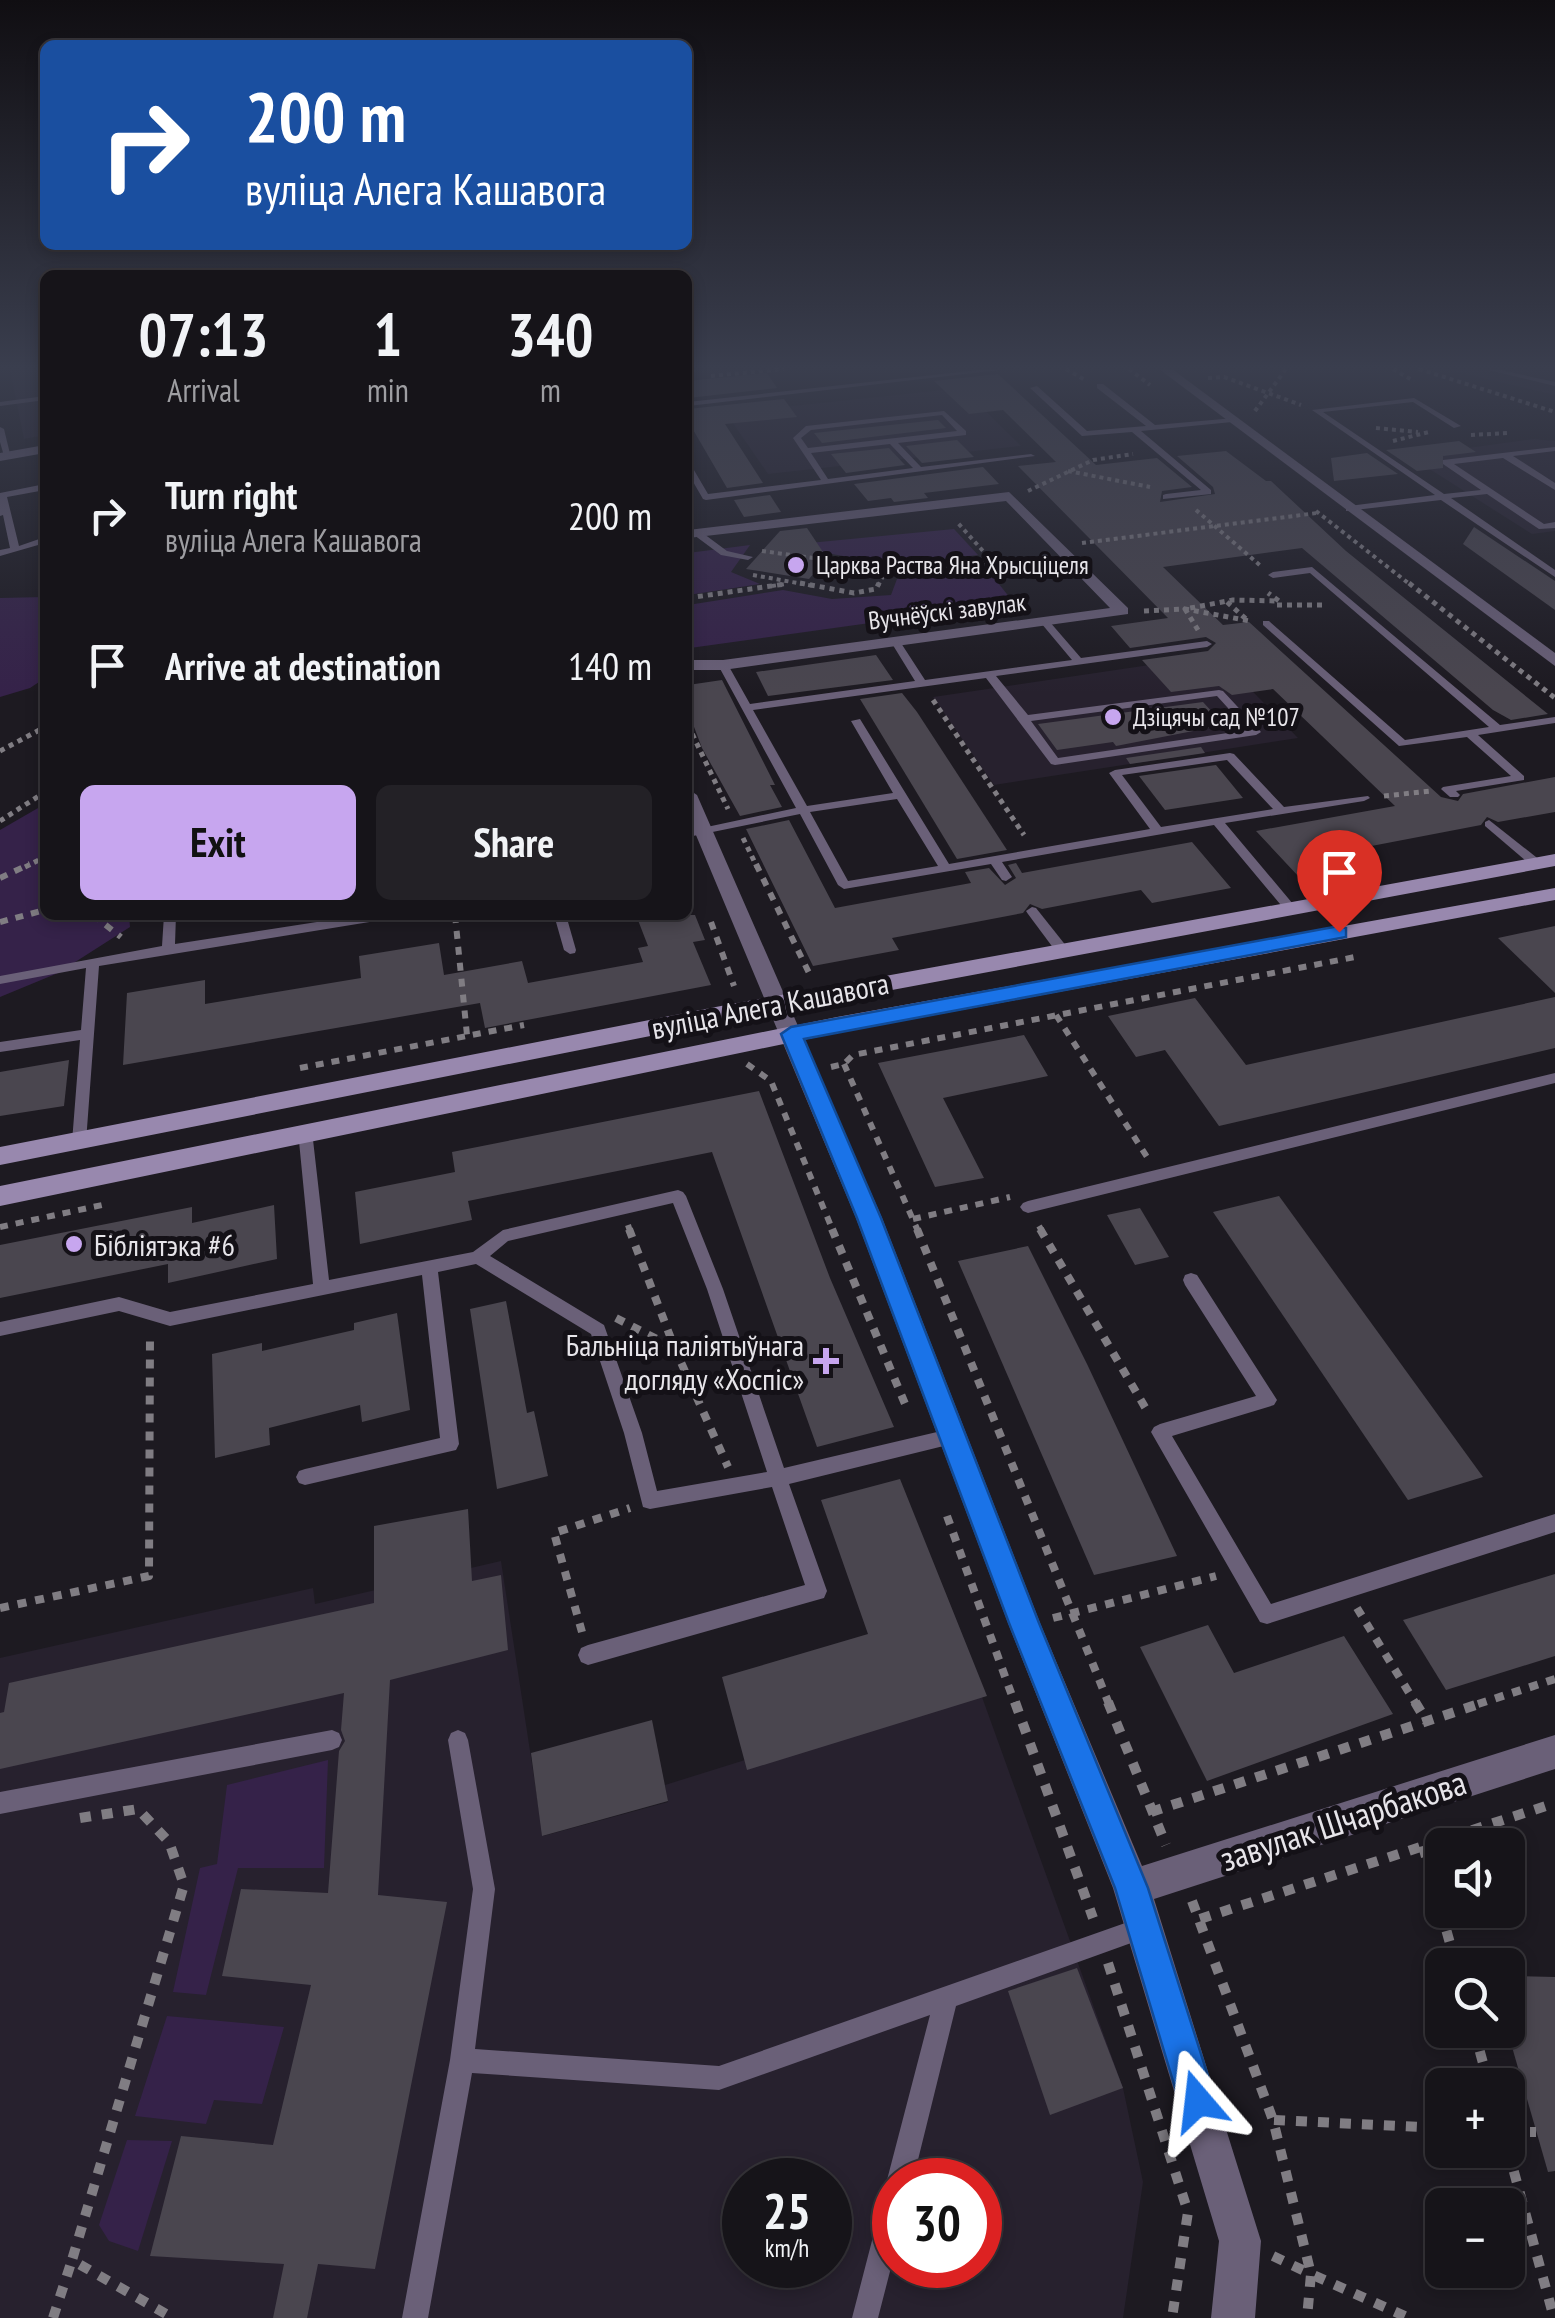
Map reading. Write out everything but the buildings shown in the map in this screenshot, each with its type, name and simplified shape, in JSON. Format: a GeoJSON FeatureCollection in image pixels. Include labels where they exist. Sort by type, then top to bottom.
{"type":"FeatureCollection","features":[{"type":"Feature","properties":{"kind":"main road","name":"вуліца Алега Кашавога"},"geometry":{"type":"LineString","coordinates":[[0,1156],[777,1004],[1546,862]]}},
{"type":"Feature","properties":{"kind":"main road","name":"вуліца Алега Кашавога"},"geometry":{"type":"LineString","coordinates":[[0,1196],[791,1034],[1555,894]]}},
{"type":"Feature","properties":{"kind":"main road"},"geometry":{"type":"LineString","coordinates":[[283,1101],[294,1134]]}},
{"type":"Feature","properties":{"kind":"street"},"geometry":{"type":"LineString","coordinates":[[1307,477],[1555,661]]}},
{"type":"Feature","properties":{"kind":"street"},"geometry":{"type":"LineString","coordinates":[[692,533],[1010,496],[1122,612]]}},
{"type":"Feature","properties":{"kind":"street","name":"Вучнёўскі завулак"},"geometry":{"type":"LineString","coordinates":[[692,666],[1122,612]]}},
{"type":"Feature","properties":{"kind":"street"},"geometry":{"type":"LineString","coordinates":[[695,832],[791,1034],[954,1436],[1006,1628],[1132,1888],[1240,2241],[1233,2318]]}},
{"type":"Feature","properties":{"kind":"street","name":"завулак Шчарбакова"},"geometry":{"type":"LineString","coordinates":[[1132,1888],[1555,1752]]}},
{"type":"Feature","properties":{"kind":"lane"},"geometry":{"type":"LineString","coordinates":[[694,477],[706,497]]}},
{"type":"Feature","properties":{"kind":"lane"},"geometry":{"type":"LineString","coordinates":[[823,477],[826,482]]}},
{"type":"Feature","properties":{"kind":"lane"},"geometry":{"type":"LineString","coordinates":[[692,499],[863,477]]}},
{"type":"Feature","properties":{"kind":"lane"},"geometry":{"type":"LineString","coordinates":[[1166,498],[1208,492],[1188,477]]}},
{"type":"Feature","properties":{"kind":"lane"},"geometry":{"type":"LineString","coordinates":[[1412,477],[1555,574]]}},
{"type":"Feature","properties":{"kind":"lane"},"geometry":{"type":"LineString","coordinates":[[1468,477],[1542,527],[1555,525]]}},
{"type":"Feature","properties":{"kind":"lane"},"geometry":{"type":"LineString","coordinates":[[15,550],[2,495],[40,489]]}},
{"type":"Feature","properties":{"kind":"lane"},"geometry":{"type":"LineString","coordinates":[[1349,509],[1489,491]]}},
{"type":"Feature","properties":{"kind":"lane"},"geometry":{"type":"LineString","coordinates":[[692,533],[724,553],[748,557]]}},
{"type":"Feature","properties":{"kind":"lane"},"geometry":{"type":"LineString","coordinates":[[0,553],[40,542]]}},
{"type":"Feature","properties":{"kind":"lane"},"geometry":{"type":"LineString","coordinates":[[1273,575],[1312,570],[1498,729]]}},
{"type":"Feature","properties":{"kind":"lane"},"geometry":{"type":"LineString","coordinates":[[1046,623],[1079,662]]}},
{"type":"Feature","properties":{"kind":"lane"},"geometry":{"type":"LineString","coordinates":[[1266,624],[1404,744],[1555,720]]}},
{"type":"Feature","properties":{"kind":"lane"},"geometry":{"type":"LineString","coordinates":[[896,642],[922,684]]}},
{"type":"Feature","properties":{"kind":"lane"},"geometry":{"type":"LineString","coordinates":[[747,708],[1207,644]]}},
{"type":"Feature","properties":{"kind":"lane"},"geometry":{"type":"LineString","coordinates":[[723,665],[844,885],[1364,798]]}},
{"type":"Feature","properties":{"kind":"lane"},"geometry":{"type":"LineString","coordinates":[[989,674],[1055,762],[1256,732],[1220,693],[1023,717]]}},
{"type":"Feature","properties":{"kind":"lane"},"geometry":{"type":"LineString","coordinates":[[856,722],[946,868]]}},
{"type":"Feature","properties":{"kind":"lane"},"geometry":{"type":"LineString","coordinates":[[1450,792],[1520,778],[1468,734]]}},
{"type":"Feature","properties":{"kind":"lane"},"geometry":{"type":"LineString","coordinates":[[1158,831],[1115,774],[1230,756],[1281,811]]}},
{"type":"Feature","properties":{"kind":"lane"},"geometry":{"type":"LineString","coordinates":[[695,832],[734,821],[900,795]]}},
{"type":"Feature","properties":{"kind":"lane"},"geometry":{"type":"LineString","coordinates":[[1216,821],[1290,907]]}},
{"type":"Feature","properties":{"kind":"lane"},"geometry":{"type":"LineString","coordinates":[[1489,824],[1546,862]]}},
{"type":"Feature","properties":{"kind":"lane"},"geometry":{"type":"LineString","coordinates":[[994,860],[1006,876]]}},
{"type":"Feature","properties":{"kind":"lane"},"geometry":{"type":"LineString","coordinates":[[1032,911],[1062,950]]}},
{"type":"Feature","properties":{"kind":"lane"},"geometry":{"type":"LineString","coordinates":[[168,949],[170,920]]}},
{"type":"Feature","properties":{"kind":"lane"},"geometry":{"type":"LineString","coordinates":[[0,980],[93,961],[356,920]]}},
{"type":"Feature","properties":{"kind":"lane"},"geometry":{"type":"LineString","coordinates":[[561,920],[570,950]]}},
{"type":"Feature","properties":{"kind":"lane"},"geometry":{"type":"LineString","coordinates":[[79,1142],[93,961]]}},
{"type":"Feature","properties":{"kind":"lane"},"geometry":{"type":"LineString","coordinates":[[0,1047],[87,1034]]}},
{"type":"Feature","properties":{"kind":"lane"},"geometry":{"type":"LineString","coordinates":[[1028,1206],[1555,1078]]}},
{"type":"Feature","properties":{"kind":"lane"},"geometry":{"type":"LineString","coordinates":[[294,1134],[322,1288]]}},
{"type":"Feature","properties":{"kind":"lane"},"geometry":{"type":"LineString","coordinates":[[0,1329],[119,1304],[170,1319],[478,1257],[503,1236],[678,1196],[714,1288],[817,1590],[588,1655]]}},
{"type":"Feature","properties":{"kind":"lane"},"geometry":{"type":"LineString","coordinates":[[478,1257],[598,1330],[634,1433],[650,1501],[778,1478],[954,1436]]}},
{"type":"Feature","properties":{"kind":"lane"},"geometry":{"type":"LineString","coordinates":[[305,1477],[450,1444],[429,1267]]}},
{"type":"Feature","properties":{"kind":"lane"},"geometry":{"type":"LineString","coordinates":[[1192,1280],[1268,1400],[1160,1432],[1267,1615],[1555,1523]]}},
{"type":"Feature","properties":{"kind":"lane"},"geometry":{"type":"LineString","coordinates":[[0,1803],[332,1740]]}},
{"type":"Feature","properties":{"kind":"lane"},"geometry":{"type":"LineString","coordinates":[[415,2318],[462,2060],[484,1889],[458,1740]]}},
{"type":"Feature","properties":{"kind":"lane"},"geometry":{"type":"LineString","coordinates":[[462,2060],[719,2078],[1144,1927]]}},
{"type":"Feature","properties":{"kind":"lane"},"geometry":{"type":"LineString","coordinates":[[906,2158],[946,2000]]}},
{"type":"Feature","properties":{"kind":"lane"},"geometry":{"type":"LineString","coordinates":[[866,2318],[874,2288]]}},
{"type":"Feature","properties":{"kind":"path"},"geometry":{"type":"LineString","coordinates":[[1017,503],[1030,489],[1056,477]]}},
{"type":"Feature","properties":{"kind":"path"},"geometry":{"type":"LineString","coordinates":[[1304,502],[1555,698]]}},
{"type":"Feature","properties":{"kind":"path"},"geometry":{"type":"LineString","coordinates":[[884,574],[876,589],[854,593],[752,575],[742,565],[748,557],[772,549],[872,566],[884,574],[992,561],[946,510]]}},
{"type":"Feature","properties":{"kind":"path"},"geometry":{"type":"LineString","coordinates":[[1060,546],[1318,513]]}},
{"type":"Feature","properties":{"kind":"path"},"geometry":{"type":"LineString","coordinates":[[1122,612],[1185,610],[1227,602],[1279,602],[1263,588],[1273,575]]}},
{"type":"Feature","properties":{"kind":"path"},"geometry":{"type":"LineString","coordinates":[[692,597],[794,583]]}},
{"type":"Feature","properties":{"kind":"path"},"geometry":{"type":"LineString","coordinates":[[1227,602],[1247,620]]}},
{"type":"Feature","properties":{"kind":"path"},"geometry":{"type":"LineString","coordinates":[[1185,610],[1266,624]]}},
{"type":"Feature","properties":{"kind":"path"},"geometry":{"type":"LineString","coordinates":[[1185,610],[1207,644]]}},
{"type":"Feature","properties":{"kind":"path"},"geometry":{"type":"LineString","coordinates":[[922,684],[1024,836],[1012,857]]}},
{"type":"Feature","properties":{"kind":"path"},"geometry":{"type":"LineString","coordinates":[[0,751],[40,729]]}},
{"type":"Feature","properties":{"kind":"path"},"geometry":{"type":"LineString","coordinates":[[692,733],[809,975]]}},
{"type":"Feature","properties":{"kind":"path"},"geometry":{"type":"LineString","coordinates":[[1364,798],[1450,792]]}},
{"type":"Feature","properties":{"kind":"path"},"geometry":{"type":"LineString","coordinates":[[0,821],[40,795]]}},
{"type":"Feature","properties":{"kind":"path"},"geometry":{"type":"LineString","coordinates":[[0,878],[40,862]]}},
{"type":"Feature","properties":{"kind":"path"},"geometry":{"type":"LineString","coordinates":[[0,922],[40,911]]}},
{"type":"Feature","properties":{"kind":"path"},"geometry":{"type":"LineString","coordinates":[[99,920],[142,953]]}},
{"type":"Feature","properties":{"kind":"path"},"geometry":{"type":"LineString","coordinates":[[456,920],[467,1035]]}},
{"type":"Feature","properties":{"kind":"path"},"geometry":{"type":"LineString","coordinates":[[1307,2318],[1312,2274],[1274,2120],[1200,1920],[1150,1812],[1075,1614],[913,1220],[844,1064],[853,1054],[1359,956]]}},
{"type":"Feature","properties":{"kind":"path"},"geometry":{"type":"LineString","coordinates":[[1056,1015],[1159,1175]]}},
{"type":"Feature","properties":{"kind":"path"},"geometry":{"type":"LineString","coordinates":[[750,1070],[771,1081],[921,1444]]}},
{"type":"Feature","properties":{"kind":"path"},"geometry":{"type":"LineString","coordinates":[[913,1220],[1021,1194],[1160,1432]]}},
{"type":"Feature","properties":{"kind":"path"},"geometry":{"type":"LineString","coordinates":[[622,1210],[675,1349],[736,1485]]}},
{"type":"Feature","properties":{"kind":"path"},"geometry":{"type":"LineString","coordinates":[[0,1608],[149,1576],[150,1314]]}},
{"type":"Feature","properties":{"kind":"path"},"geometry":{"type":"LineString","coordinates":[[598,1330],[619,1316],[675,1349]]}},
{"type":"Feature","properties":{"kind":"path"},"geometry":{"type":"LineString","coordinates":[[942,1500],[1006,1628],[1188,2212],[1172,2318]]}},
{"type":"Feature","properties":{"kind":"path"},"geometry":{"type":"LineString","coordinates":[[588,1655],[554,1533],[650,1501]]}},
{"type":"Feature","properties":{"kind":"path"},"geometry":{"type":"LineString","coordinates":[[1006,1628],[1241,1570]]}},
{"type":"Feature","properties":{"kind":"path"},"geometry":{"type":"LineString","coordinates":[[1346,1590],[1428,1722]]}},
{"type":"Feature","properties":{"kind":"path"},"geometry":{"type":"LineString","coordinates":[[1150,1812],[1555,1679]]}},
{"type":"Feature","properties":{"kind":"path"},"geometry":{"type":"LineString","coordinates":[[1200,1920],[1555,1802]]}},
{"type":"Feature","properties":{"kind":"path"},"geometry":{"type":"LineString","coordinates":[[53,2318],[184,1885],[162,1825],[138,1809],[69,1820]]}},
{"type":"Feature","properties":{"kind":"path"},"geometry":{"type":"LineString","coordinates":[[1423,1846],[1451,1948]]}},
{"type":"Feature","properties":{"kind":"path"},"geometry":{"type":"LineString","coordinates":[[1274,2120],[1425,2127]]}},
{"type":"Feature","properties":{"kind":"path"},"geometry":{"type":"LineString","coordinates":[[1525,2132],[1536,2132]]}},
{"type":"Feature","properties":{"kind":"path"},"geometry":{"type":"LineString","coordinates":[[1513,2168],[1554,2318]]}},
{"type":"Feature","properties":{"kind":"path"},"geometry":{"type":"LineString","coordinates":[[72,2260],[173,2318]]}},
{"type":"Feature","properties":{"kind":"path"},"geometry":{"type":"LineString","coordinates":[[1312,2274],[1409,2318]]}},
{"type":"Feature","properties":{"kind":"shaded area"},"geometry":{"type":"Polygon","coordinates":[[[1442,477],[1555,477],[1555,531],[1532,534],[1442,477]]]}},
{"type":"Feature","properties":{"kind":"shaded area"},"geometry":{"type":"Polygon","coordinates":[[[954,529],[978,555],[894,565],[798,548],[799,544],[954,529]]]}},
{"type":"Feature","properties":{"kind":"shaded area"},"geometry":{"type":"Polygon","coordinates":[[[750,545],[731,572],[760,584],[692,594],[692,552],[750,545]]]}},
{"type":"Feature","properties":{"kind":"shaded area"},"geometry":{"type":"Polygon","coordinates":[[[987,569],[1014,603],[692,648],[692,604],[783,590],[832,599],[891,595],[897,579],[987,569]]]}},
{"type":"Feature","properties":{"kind":"shaded area"},"geometry":{"type":"Polygon","coordinates":[[[40,597],[40,681],[0,697],[0,598],[40,597]]]}},
{"type":"Feature","properties":{"kind":"shaded area","name":"Дзіцячы сад №107"},"geometry":{"type":"Polygon","coordinates":[[[1217,655],[1298,738],[994,785],[933,697],[1217,655]]]}},
{"type":"Feature","properties":{"kind":"shaded area"},"geometry":{"type":"Polygon","coordinates":[[[40,807],[40,920],[129,920],[130,927],[58,973],[0,997],[0,830],[40,807]]]}},
{"type":"Feature","properties":{"kind":"shaded area"},"geometry":{"type":"Polygon","coordinates":[[[501,1561],[543,1836],[668,1802],[665,1785],[982,1697],[1123,2088],[1143,2182],[1123,2318],[0,2318],[0,1658],[313,1588],[315,1604],[501,1561]]]}},
{"type":"Feature","properties":{"kind":"shaded area"},"geometry":{"type":"Polygon","coordinates":[[[328,1760],[324,1868],[238,1868],[206,1995],[173,1992],[200,1868],[217,1864],[227,1785],[328,1760]]]}},
{"type":"Feature","properties":{"kind":"shaded area"},"geometry":{"type":"Polygon","coordinates":[[[167,2016],[284,2027],[262,2104],[214,2100],[206,2124],[135,2116],[167,2016]]]}},
{"type":"Feature","properties":{"kind":"shaded area"},"geometry":{"type":"Polygon","coordinates":[[[127,2140],[172,2141],[138,2251],[109,2241],[99,2225],[127,2140]]]}},
{"type":"Feature","properties":{"kind":"place","name":"Царква Раства Яна Хрысціцеля"},"geometry":{"type":"Point","coordinates":[796,565]}},
{"type":"Feature","properties":{"kind":"place","name":"Дзіцячы сад №107"},"geometry":{"type":"Point","coordinates":[1113,717]}},
{"type":"Feature","properties":{"kind":"place","name":"Бібліятэка #6"},"geometry":{"type":"Point","coordinates":[74,1244]}},
{"type":"Feature","properties":{"kind":"place","name":"Бальніца паліятыўнага догляду «Хоспіс»"},"geometry":{"type":"Point","coordinates":[826,1361]}},
{"type":"Feature","properties":{"kind":"route"},"geometry":{"type":"LineString","coordinates":[[1198,2101],[1132,1888],[1024,1623],[869,1218],[791,1034],[1339,932]]}}]}
